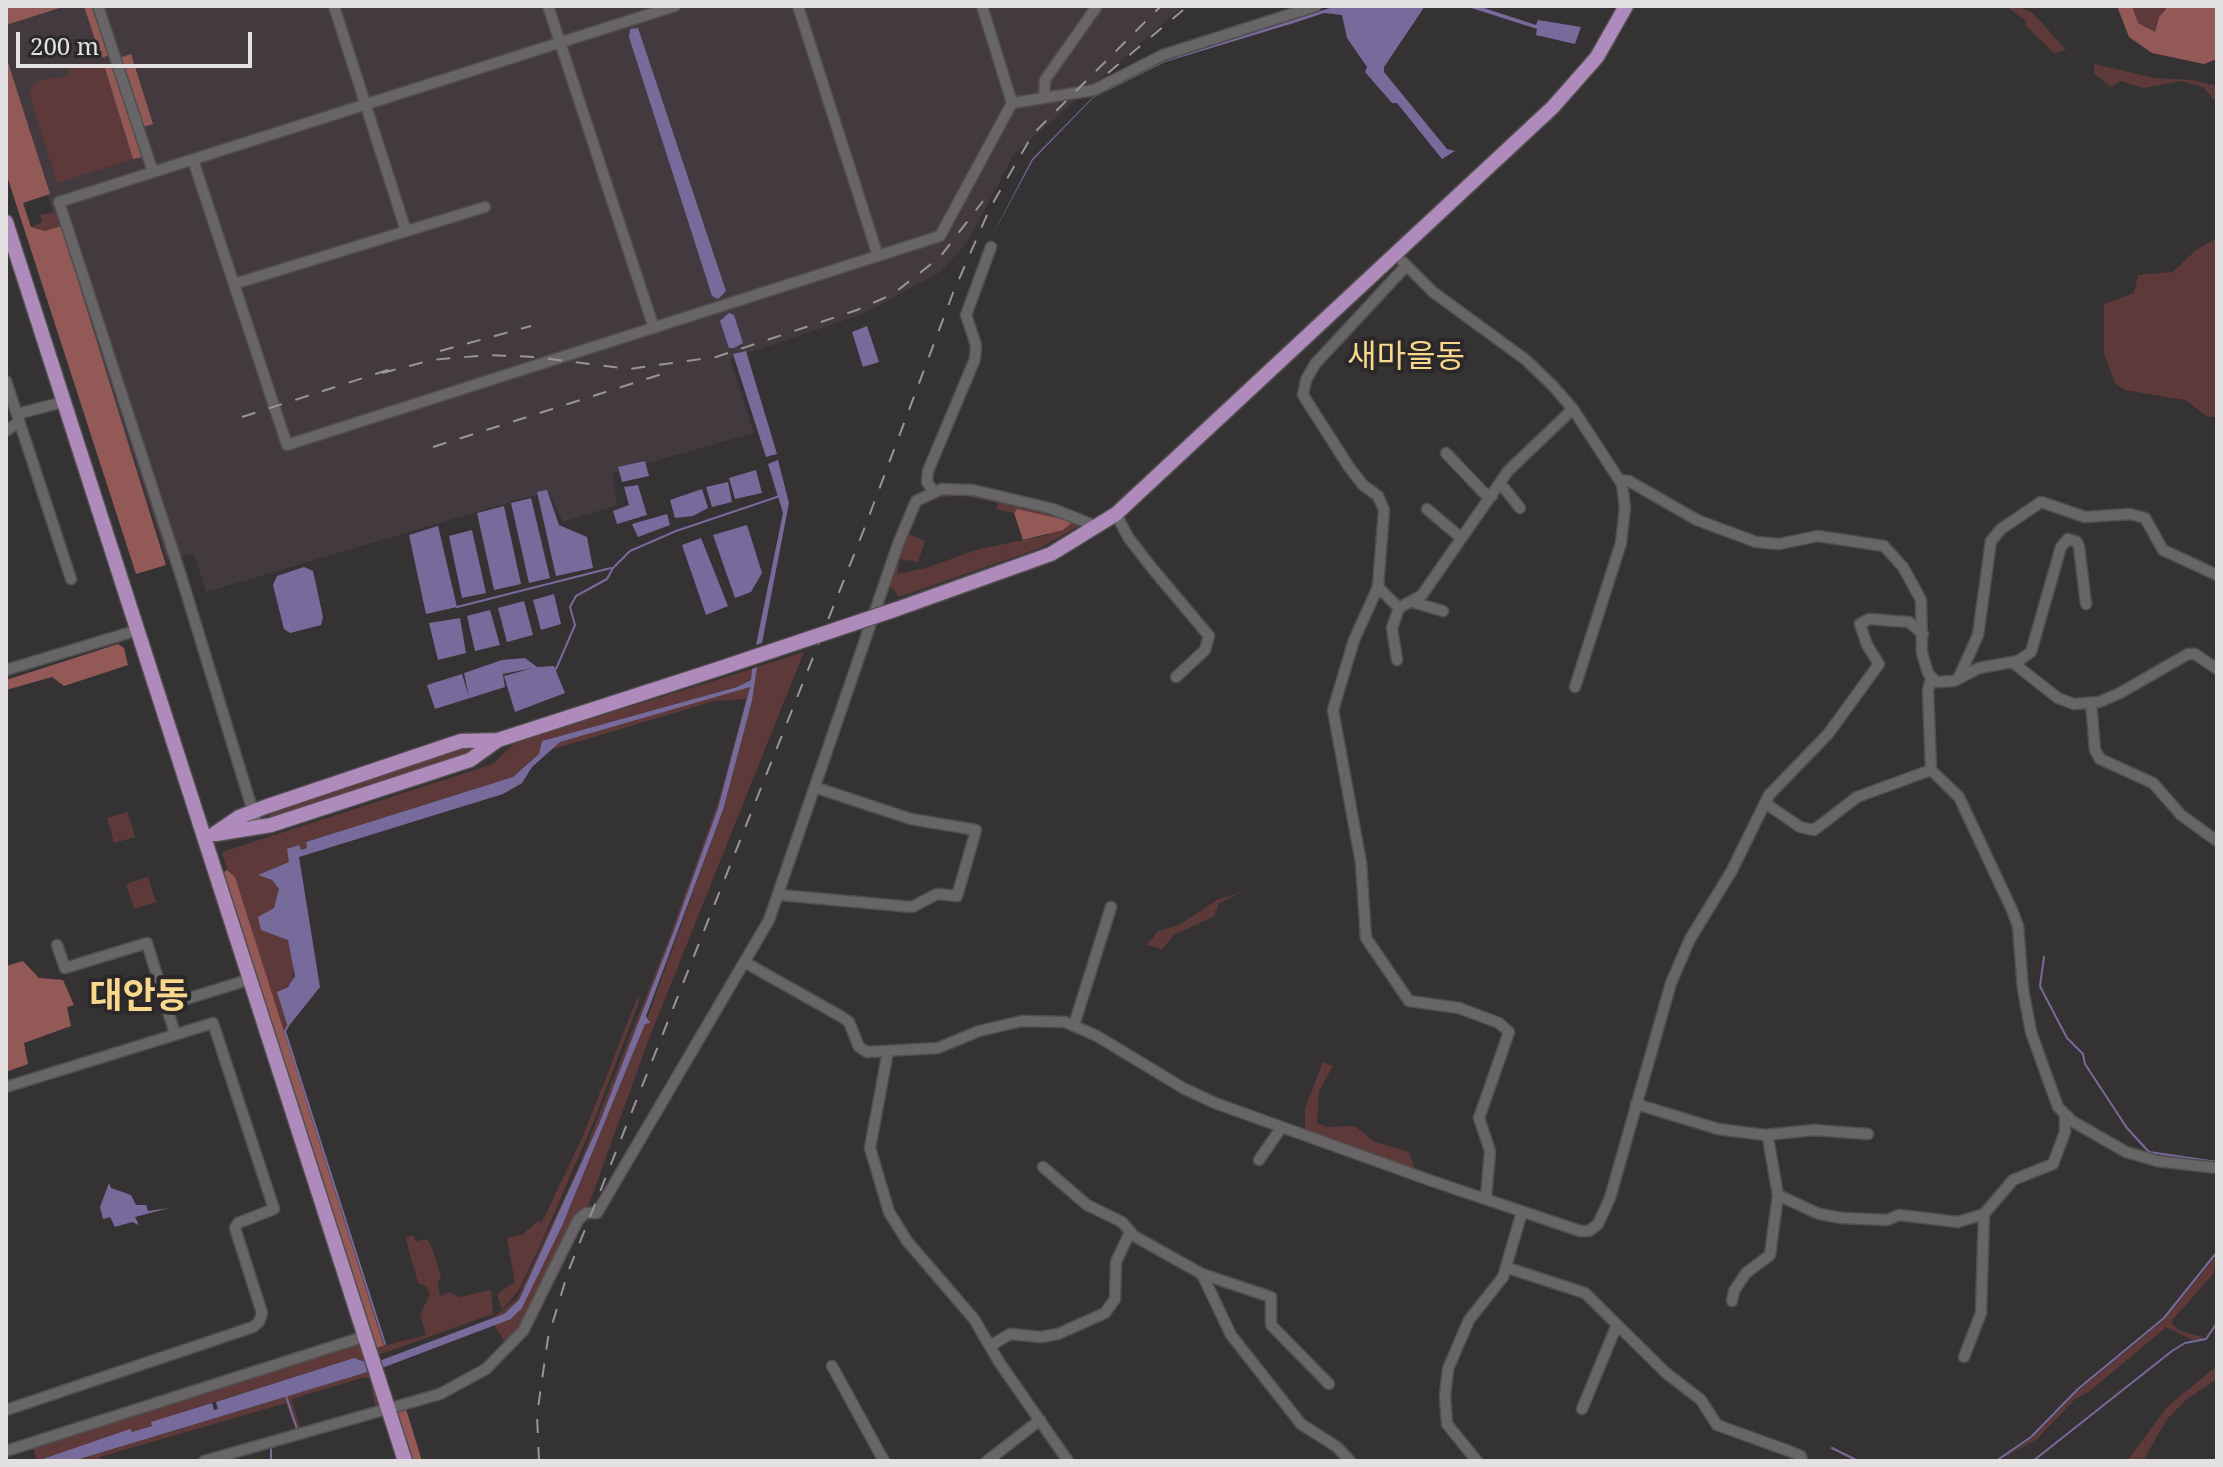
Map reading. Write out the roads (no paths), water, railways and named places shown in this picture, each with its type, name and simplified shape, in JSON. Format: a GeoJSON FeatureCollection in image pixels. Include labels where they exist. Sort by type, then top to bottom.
{"type":"FeatureCollection","features":[{"type":"Feature","properties":{"kind":"main road"},"geometry":{"type":"LineString","coordinates":[[209,836],[253,811],[461,741],[498,740],[1041,559],[1098,527],[1116,514],[1570,90],[1605,45],[1626,6]]}},
{"type":"Feature","properties":{"kind":"main road"},"geometry":{"type":"LineString","coordinates":[[6,222],[138,630],[209,836],[251,979],[405,1461]]}},
{"type":"Feature","properties":{"kind":"main road"},"geometry":{"type":"LineString","coordinates":[[209,836],[258,828],[470,760],[498,740]]}},
{"type":"Feature","properties":{"kind":"street"},"geometry":{"type":"LineString","coordinates":[[98,6],[153,172]]}},
{"type":"Feature","properties":{"kind":"street"},"geometry":{"type":"LineString","coordinates":[[334,6],[406,231]]}},
{"type":"Feature","properties":{"kind":"street"},"geometry":{"type":"LineString","coordinates":[[548,6],[654,328]]}},
{"type":"Feature","properties":{"kind":"street"},"geometry":{"type":"LineString","coordinates":[[258,828],[59,202],[675,6]]}},
{"type":"Feature","properties":{"kind":"street"},"geometry":{"type":"LineString","coordinates":[[798,6],[878,256]]}},
{"type":"Feature","properties":{"kind":"street"},"geometry":{"type":"LineString","coordinates":[[193,160],[287,445],[940,236],[1012,103],[982,6]]}},
{"type":"Feature","properties":{"kind":"street"},"geometry":{"type":"LineString","coordinates":[[1044,97],[1045,80],[1097,6]]}},
{"type":"Feature","properties":{"kind":"street"},"geometry":{"type":"LineString","coordinates":[[1012,103],[1094,90],[1163,55],[1316,6]]}},
{"type":"Feature","properties":{"kind":"street"},"geometry":{"type":"LineString","coordinates":[[234,284],[485,207]]}},
{"type":"Feature","properties":{"kind":"street"},"geometry":{"type":"LineString","coordinates":[[933,491],[927,482],[928,471],[975,359],[976,345],[966,315],[991,247]]}},
{"type":"Feature","properties":{"kind":"street"},"geometry":{"type":"LineString","coordinates":[[1395,252],[1440,298],[1526,360],[1573,409],[1620,480],[1625,508],[1621,543],[1575,687]]}},
{"type":"Feature","properties":{"kind":"street"},"geometry":{"type":"LineString","coordinates":[[1406,266],[1315,364],[1306,380],[1303,395],[1349,467],[1382,501],[1378,587],[1354,640],[1332,721],[1361,863],[1366,938],[1409,1001],[1459,1008],[1508,1029],[1509,1037],[1479,1118],[1490,1151],[1486,1198]]}},
{"type":"Feature","properties":{"kind":"street"},"geometry":{"type":"LineString","coordinates":[[6,381],[71,579]]}},
{"type":"Feature","properties":{"kind":"street"},"geometry":{"type":"LineString","coordinates":[[6,431],[18,418],[63,402]]}},
{"type":"Feature","properties":{"kind":"street"},"geometry":{"type":"LineString","coordinates":[[1397,660],[1392,628],[1399,608],[1430,587],[1460,537],[1500,483],[1573,409]]}},
{"type":"Feature","properties":{"kind":"street"},"geometry":{"type":"LineString","coordinates":[[1446,453],[1484,493],[1492,496]]}},
{"type":"Feature","properties":{"kind":"street"},"geometry":{"type":"LineString","coordinates":[[1620,480],[1629,481],[1697,520],[1756,542],[1779,544],[1818,536],[1884,546],[1903,567],[1921,600],[1922,653],[1931,679],[1928,690],[1931,770]]}},
{"type":"Feature","properties":{"kind":"street"},"geometry":{"type":"LineString","coordinates":[[1500,483],[1520,508]]}},
{"type":"Feature","properties":{"kind":"street"},"geometry":{"type":"LineString","coordinates":[[204,1461],[459,1386],[496,1362],[516,1340],[530,1320],[578,1220],[586,1213],[597,1213],[746,963],[780,895],[916,501],[933,491],[973,490],[1053,509],[1098,527]]}},
{"type":"Feature","properties":{"kind":"street"},"geometry":{"type":"LineString","coordinates":[[1958,679],[1978,635],[1991,541],[2041,502],[2093,518],[2139,516],[2150,522],[2163,550],[2217,575]]}},
{"type":"Feature","properties":{"kind":"street"},"geometry":{"type":"LineString","coordinates":[[1427,509],[1460,537]]}},
{"type":"Feature","properties":{"kind":"street"},"geometry":{"type":"LineString","coordinates":[[1116,514],[1128,537],[1209,636],[1205,650],[1176,677]]}},
{"type":"Feature","properties":{"kind":"street"},"geometry":{"type":"LineString","coordinates":[[1931,679],[1943,683],[1958,679],[1979,668],[2024,658],[2035,647],[2061,547],[2068,539],[2077,542],[2079,547],[2086,604]]}},
{"type":"Feature","properties":{"kind":"street"},"geometry":{"type":"LineString","coordinates":[[1378,587],[1399,608]]}},
{"type":"Feature","properties":{"kind":"street"},"geometry":{"type":"LineString","coordinates":[[1412,602],[1443,611]]}},
{"type":"Feature","properties":{"kind":"street"},"geometry":{"type":"LineString","coordinates":[[746,963],[842,1017],[862,1050],[938,1048],[979,1031],[1022,1021],[1045,1020],[1074,1025],[1183,1088],[1281,1128],[1580,1231],[1594,1229],[1610,1198],[1674,973],[1765,803],[1785,775],[1836,725],[1879,664],[1861,630],[1863,621],[1909,622],[1923,634]]}},
{"type":"Feature","properties":{"kind":"street"},"geometry":{"type":"LineString","coordinates":[[6,670],[138,630]]}},
{"type":"Feature","properties":{"kind":"street"},"geometry":{"type":"LineString","coordinates":[[2012,662],[2064,702],[2091,703],[2120,693],[2188,654],[2195,654],[2217,669]]}},
{"type":"Feature","properties":{"kind":"street"},"geometry":{"type":"LineString","coordinates":[[2091,703],[2095,750],[2100,759],[2153,783],[2181,815],[2217,841]]}},
{"type":"Feature","properties":{"kind":"street"},"geometry":{"type":"LineString","coordinates":[[1765,803],[1800,827],[1814,830],[1857,797],[1931,770]]}},
{"type":"Feature","properties":{"kind":"street"},"geometry":{"type":"LineString","coordinates":[[1931,770],[1947,781],[1959,797],[2012,910],[2018,926],[2023,989],[2031,1032],[2045,1073],[2065,1115],[2065,1132],[2053,1164],[2013,1180],[1984,1214],[1980,1242],[1981,1313],[1964,1357]]}},
{"type":"Feature","properties":{"kind":"street"},"geometry":{"type":"LineString","coordinates":[[780,895],[912,907],[937,894],[957,896],[976,830],[911,819],[817,788]]}},
{"type":"Feature","properties":{"kind":"street"},"geometry":{"type":"LineString","coordinates":[[1074,1025],[1111,907]]}},
{"type":"Feature","properties":{"kind":"street"},"geometry":{"type":"LineString","coordinates":[[57,945],[65,968],[147,943],[175,1034]]}},
{"type":"Feature","properties":{"kind":"street"},"geometry":{"type":"LineString","coordinates":[[167,1005],[251,979]]}},
{"type":"Feature","properties":{"kind":"street"},"geometry":{"type":"LineString","coordinates":[[6,1087],[213,1023],[274,1209],[238,1223],[235,1228],[262,1313],[259,1322],[6,1410]]}},
{"type":"Feature","properties":{"kind":"street"},"geometry":{"type":"LineString","coordinates":[[888,1051],[870,1148],[889,1212],[907,1241],[966,1309],[1068,1461]]}},
{"type":"Feature","properties":{"kind":"street"},"geometry":{"type":"LineString","coordinates":[[1636,1104],[1731,1132],[1765,1135],[1814,1130],[1868,1134]]}},
{"type":"Feature","properties":{"kind":"street"},"geometry":{"type":"LineString","coordinates":[[2065,1115],[2126,1152],[2157,1161],[2217,1168]]}},
{"type":"Feature","properties":{"kind":"street"},"geometry":{"type":"LineString","coordinates":[[1259,1160],[1281,1128]]}},
{"type":"Feature","properties":{"kind":"street"},"geometry":{"type":"LineString","coordinates":[[1732,1301],[1740,1280],[1764,1256],[1770,1255],[1778,1195],[1772,1148],[1765,1135]]}},
{"type":"Feature","properties":{"kind":"street"},"geometry":{"type":"LineString","coordinates":[[1043,1167],[1087,1205],[1122,1222],[1130,1232],[1202,1274],[1271,1297],[1271,1325],[1329,1384]]}},
{"type":"Feature","properties":{"kind":"street"},"geometry":{"type":"LineString","coordinates":[[1778,1195],[1819,1214],[1842,1218],[1887,1220],[1899,1215],[1958,1222],[1984,1214]]}},
{"type":"Feature","properties":{"kind":"street"},"geometry":{"type":"LineString","coordinates":[[1477,1461],[1447,1424],[1445,1382],[1461,1334],[1508,1268],[1522,1212]]}},
{"type":"Feature","properties":{"kind":"street"},"geometry":{"type":"LineString","coordinates":[[990,1346],[1010,1334],[1058,1334],[1105,1313],[1115,1299],[1116,1262],[1130,1232]]}},
{"type":"Feature","properties":{"kind":"street"},"geometry":{"type":"LineString","coordinates":[[1508,1268],[1585,1293],[1616,1327],[1695,1395],[1717,1425],[1801,1456],[1802,1461]]}},
{"type":"Feature","properties":{"kind":"street"},"geometry":{"type":"LineString","coordinates":[[1202,1274],[1231,1335],[1301,1424],[1337,1447],[1350,1461]]}},
{"type":"Feature","properties":{"kind":"street"},"geometry":{"type":"LineString","coordinates":[[1582,1409],[1616,1327]]}},
{"type":"Feature","properties":{"kind":"street"},"geometry":{"type":"LineString","coordinates":[[6,1451],[366,1336]]}},
{"type":"Feature","properties":{"kind":"street"},"geometry":{"type":"LineString","coordinates":[[832,1366],[884,1461]]}},
{"type":"Feature","properties":{"kind":"street"},"geometry":{"type":"LineString","coordinates":[[987,1461],[1040,1420]]}},
{"type":"Feature","properties":{"kind":"waterway"},"geometry":{"type":"LineString","coordinates":[[556,669],[575,625],[570,607],[576,596],[607,579],[630,551],[676,531],[780,496]]}},
{"type":"Feature","properties":{"kind":"waterway"},"geometry":{"type":"LineString","coordinates":[[457,607],[611,568]]}},
{"type":"Feature","properties":{"kind":"waterway"},"geometry":{"type":"LineString","coordinates":[[2044,957],[2040,986],[2067,1038],[2083,1054],[2085,1064],[2127,1128],[2149,1152],[2217,1162]]}},
{"type":"Feature","properties":{"kind":"waterway"},"geometry":{"type":"LineString","coordinates":[[288,1026],[285,1031],[385,1344]]}},
{"type":"Feature","properties":{"kind":"waterway"},"geometry":{"type":"LineString","coordinates":[[1996,1461],[2031,1437],[2078,1389],[2164,1318],[2217,1252]]}},
{"type":"Feature","properties":{"kind":"waterway"},"geometry":{"type":"LineString","coordinates":[[2033,1461],[2172,1351],[2185,1343],[2206,1339],[2217,1323]]}},
{"type":"Feature","properties":{"kind":"waterway"},"geometry":{"type":"LineString","coordinates":[[286,1396],[297,1429]]}},
{"type":"Feature","properties":{"kind":"waterway"},"geometry":{"type":"LineString","coordinates":[[271,1447],[271,1461]]}},
{"type":"Feature","properties":{"kind":"waterway"},"geometry":{"type":"LineString","coordinates":[[1832,1448],[1858,1461]]}},
{"type":"Feature","properties":{"kind":"railway"},"geometry":{"type":"LineString","coordinates":[[539,1461],[537,1415],[548,1338],[568,1272],[863,532],[953,293],[990,208],[1033,134],[1161,6]]}},
{"type":"Feature","properties":{"kind":"railway"},"geometry":{"type":"LineString","coordinates":[[1108,73],[1188,6]]}},
{"type":"Feature","properties":{"kind":"railway"},"geometry":{"type":"LineString","coordinates":[[382,373],[432,360],[488,355],[535,357],[629,369],[716,357],[857,310],[893,294],[940,257],[983,201]]}},
{"type":"Feature","properties":{"kind":"railway"},"geometry":{"type":"LineString","coordinates":[[440,351],[531,326]]}},
{"type":"Feature","properties":{"kind":"railway"},"geometry":{"type":"LineString","coordinates":[[242,417],[391,369]]}},
{"type":"Feature","properties":{"kind":"railway"},"geometry":{"type":"LineString","coordinates":[[433,447],[662,374]]}},
{"type":"Feature","properties":{"kind":"district","name":"새마을동"},"geometry":{"type":"Point","coordinates":[1406,358]}},
{"type":"Feature","properties":{"kind":"district","name":"대안동"},"geometry":{"type":"Point","coordinates":[139,998]}}]}
